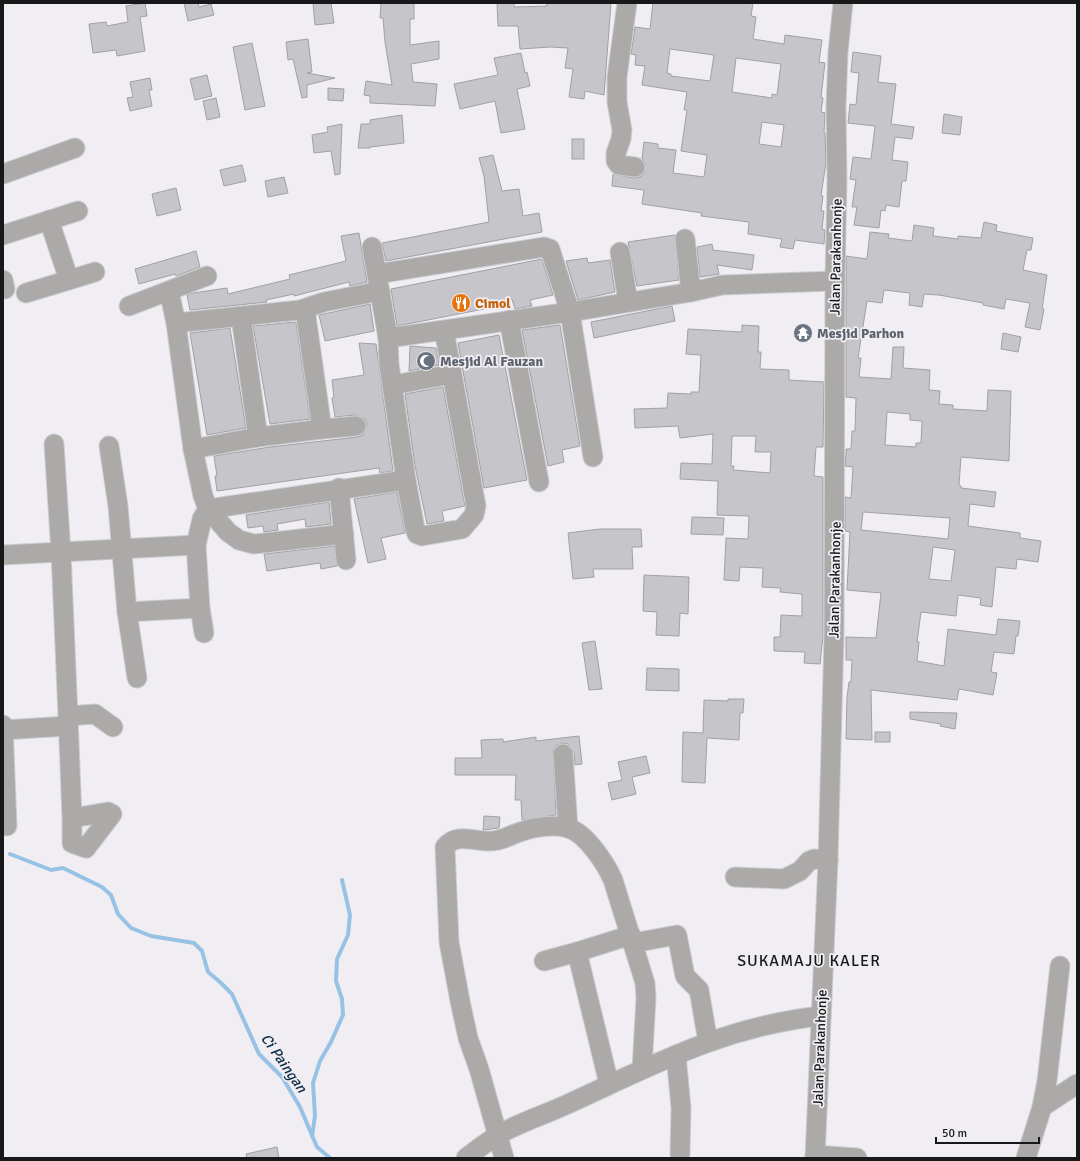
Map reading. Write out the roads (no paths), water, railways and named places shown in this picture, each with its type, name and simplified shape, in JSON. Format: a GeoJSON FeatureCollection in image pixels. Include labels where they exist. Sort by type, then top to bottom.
{"type":"FeatureCollection","features":[{"type":"Feature","properties":{"kind":"street"},"geometry":{"type":"LineString","coordinates":[[626,166],[616,162],[616,153],[621,139],[622,130],[617,102],[617,77],[627,3]]}},
{"type":"Feature","properties":{"kind":"street","name":"Jalan Parakanhonje"},"geometry":{"type":"LineString","coordinates":[[815,1157],[828,860],[834,636],[837,75],[843,3]]}},
{"type":"Feature","properties":{"kind":"street"},"geometry":{"type":"LineString","coordinates":[[3,174],[75,148]]}},
{"type":"Feature","properties":{"kind":"street"},"geometry":{"type":"LineString","coordinates":[[3,235],[78,211]]}},
{"type":"Feature","properties":{"kind":"street"},"geometry":{"type":"LineString","coordinates":[[49,220],[70,280]]}},
{"type":"Feature","properties":{"kind":"street"},"geometry":{"type":"LineString","coordinates":[[685,239],[691,292]]}},
{"type":"Feature","properties":{"kind":"street"},"geometry":{"type":"LineString","coordinates":[[372,246],[388,338],[392,385],[406,480],[415,529],[419,535],[462,529],[474,515],[474,494],[444,330]]}},
{"type":"Feature","properties":{"kind":"street"},"geometry":{"type":"LineString","coordinates":[[176,323],[305,309],[378,282],[548,248],[552,252],[570,312],[593,457]]}},
{"type":"Feature","properties":{"kind":"street"},"geometry":{"type":"LineString","coordinates":[[620,252],[628,302]]}},
{"type":"Feature","properties":{"kind":"street"},"geometry":{"type":"LineString","coordinates":[[26,293],[95,272]]}},
{"type":"Feature","properties":{"kind":"street"},"geometry":{"type":"LineString","coordinates":[[128,306],[207,276]]}},
{"type":"Feature","properties":{"kind":"street"},"geometry":{"type":"LineString","coordinates":[[388,338],[570,312],[691,292],[722,285],[835,281]]}},
{"type":"Feature","properties":{"kind":"street"},"geometry":{"type":"LineString","coordinates":[[169,291],[176,323],[193,449],[203,496],[208,509],[228,532],[239,540],[254,544],[344,534]]}},
{"type":"Feature","properties":{"kind":"street"},"geometry":{"type":"LineString","coordinates":[[305,309],[322,429]]}},
{"type":"Feature","properties":{"kind":"street"},"geometry":{"type":"LineString","coordinates":[[241,317],[258,437]]}},
{"type":"Feature","properties":{"kind":"street"},"geometry":{"type":"LineString","coordinates":[[509,320],[540,482]]}},
{"type":"Feature","properties":{"kind":"street"},"geometry":{"type":"LineString","coordinates":[[392,385],[452,374]]}},
{"type":"Feature","properties":{"kind":"street"},"geometry":{"type":"LineString","coordinates":[[193,449],[258,437],[356,426]]}},
{"type":"Feature","properties":{"kind":"street"},"geometry":{"type":"LineString","coordinates":[[54,444],[62,553],[72,818]]}},
{"type":"Feature","properties":{"kind":"street"},"geometry":{"type":"LineString","coordinates":[[108,446],[118,506],[121,550],[137,678]]}},
{"type":"Feature","properties":{"kind":"street"},"geometry":{"type":"LineString","coordinates":[[204,633],[200,608],[196,545],[202,519],[208,509],[339,488],[406,480]]}},
{"type":"Feature","properties":{"kind":"street"},"geometry":{"type":"LineString","coordinates":[[339,488],[346,560]]}},
{"type":"Feature","properties":{"kind":"street"},"geometry":{"type":"LineString","coordinates":[[3,555],[196,545]]}},
{"type":"Feature","properties":{"kind":"street"},"geometry":{"type":"LineString","coordinates":[[128,612],[200,608]]}},
{"type":"Feature","properties":{"kind":"street"},"geometry":{"type":"LineString","coordinates":[[3,730],[68,721],[95,714],[113,727]]}},
{"type":"Feature","properties":{"kind":"street"},"geometry":{"type":"LineString","coordinates":[[3,725],[7,826]]}},
{"type":"Feature","properties":{"kind":"street"},"geometry":{"type":"LineString","coordinates":[[563,754],[568,828]]}},
{"type":"Feature","properties":{"kind":"street"},"geometry":{"type":"LineString","coordinates":[[504,1158],[499,1134],[468,1038],[458,994],[449,942],[446,847],[450,841],[456,838],[491,841],[507,838],[520,832],[548,827],[568,828],[577,833],[594,850],[608,868],[632,939],[644,983],[646,998],[642,1069]]}},
{"type":"Feature","properties":{"kind":"street"},"geometry":{"type":"LineString","coordinates":[[735,877],[784,879],[800,871],[809,860],[828,860]]}},
{"type":"Feature","properties":{"kind":"street"},"geometry":{"type":"LineString","coordinates":[[544,961],[677,927],[685,976],[699,990],[708,1042]]}},
{"type":"Feature","properties":{"kind":"street"},"geometry":{"type":"LineString","coordinates":[[577,952],[609,1084]]}},
{"type":"Feature","properties":{"kind":"street"},"geometry":{"type":"LineString","coordinates":[[1026,1158],[1042,1107],[1047,1081],[1060,966]]}},
{"type":"Feature","properties":{"kind":"street"},"geometry":{"type":"LineString","coordinates":[[466,1158],[499,1134],[642,1069],[708,1042],[755,1026],[792,1019],[821,1016]]}},
{"type":"Feature","properties":{"kind":"street"},"geometry":{"type":"LineString","coordinates":[[676,1055],[681,1108],[680,1154]]}},
{"type":"Feature","properties":{"kind":"street"},"geometry":{"type":"LineString","coordinates":[[1042,1107],[1077,1084]]}},
{"type":"Feature","properties":{"kind":"street"},"geometry":{"type":"LineString","coordinates":[[815,1157],[857,1158]]}},
{"type":"Feature","properties":{"kind":"waterway","name":"Ci Paingan"},"geometry":{"type":"LineString","coordinates":[[10,854],[51,870],[63,868],[102,887],[111,895],[118,914],[131,928],[151,936],[194,943],[202,951],[208,972],[232,994],[259,1054],[282,1077],[300,1107],[317,1147],[330,1158]]}},
{"type":"Feature","properties":{"kind":"waterway"},"geometry":{"type":"LineString","coordinates":[[312,1136],[315,1116],[313,1083],[320,1061],[331,1042],[343,1015],[342,999],[336,981],[337,959],[348,935],[350,915],[342,880]]}},
{"type":"Feature","properties":{"kind":"place","name":"Cimol"},"geometry":{"type":"Point","coordinates":[461,303]}},
{"type":"Feature","properties":{"kind":"place","name":"Mesjid Parhon"},"geometry":{"type":"Point","coordinates":[803,333]}},
{"type":"Feature","properties":{"kind":"place","name":"Mesjid Al Fauzan"},"geometry":{"type":"Point","coordinates":[426,361]}},
{"type":"Feature","properties":{"kind":"district","name":"SUKAMAJU KALER"},"geometry":{"type":"Point","coordinates":[809,961]}}]}
